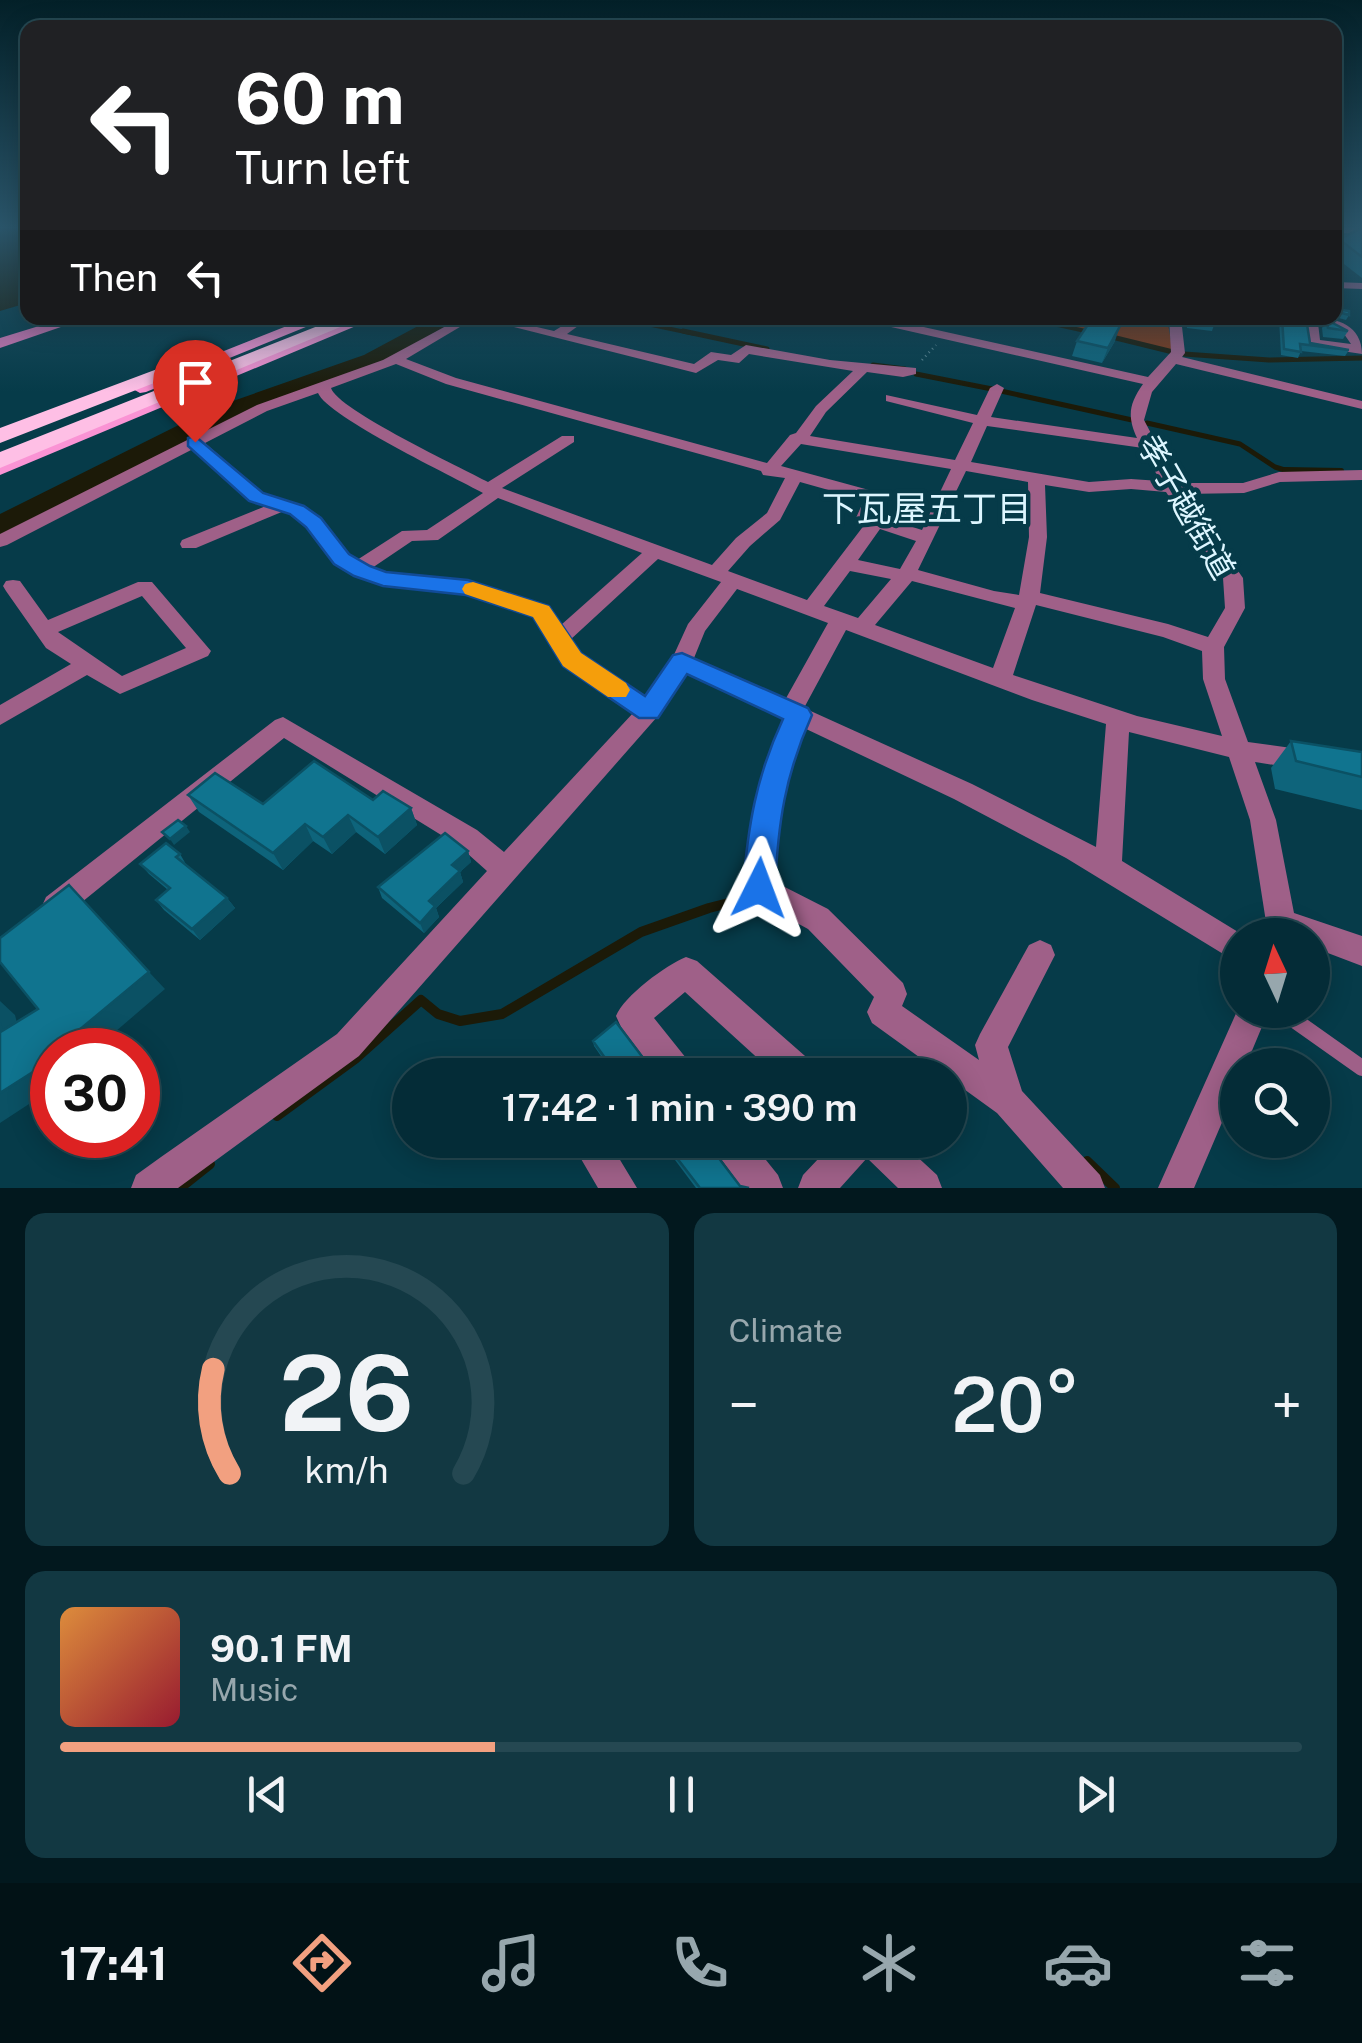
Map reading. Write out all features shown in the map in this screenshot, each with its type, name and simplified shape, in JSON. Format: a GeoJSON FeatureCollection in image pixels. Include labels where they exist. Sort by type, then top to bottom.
{"type":"FeatureCollection","features":[{"type":"Feature","properties":{"kind":"highway"},"geometry":{"type":"LineString","coordinates":[[0,442],[292,325]]}},
{"type":"Feature","properties":{"kind":"highway"},"geometry":{"type":"LineString","coordinates":[[0,442],[311,325]]}},
{"type":"Feature","properties":{"kind":"highway"},"geometry":{"type":"LineString","coordinates":[[0,461],[351,325]]}},
{"type":"Feature","properties":{"kind":"highway"},"geometry":{"type":"LineString","coordinates":[[194,389],[352,325]]}},
{"type":"Feature","properties":{"kind":"main road"},"geometry":{"type":"LineString","coordinates":[[0,442],[302,325]]}},
{"type":"Feature","properties":{"kind":"main road"},"geometry":{"type":"LineString","coordinates":[[0,469],[194,389]]}},
{"type":"Feature","properties":{"kind":"street"},"geometry":{"type":"LineString","coordinates":[[0,343],[57,325]]}},
{"type":"Feature","properties":{"kind":"street"},"geometry":{"type":"LineString","coordinates":[[0,541],[262,408],[395,359],[456,325]]}},
{"type":"Feature","properties":{"kind":"street"},"geometry":{"type":"LineString","coordinates":[[514,325],[696,369],[716,355],[734,360],[746,349],[862,370],[912,372]]}},
{"type":"Feature","properties":{"kind":"street"},"geometry":{"type":"LineString","coordinates":[[557,335],[572,325]]}},
{"type":"Feature","properties":{"kind":"street"},"geometry":{"type":"LineString","coordinates":[[903,325],[1150,382]]}},
{"type":"Feature","properties":{"kind":"street"},"geometry":{"type":"LineString","coordinates":[[1176,325],[1178,353],[1173,359],[1362,405]]}},
{"type":"Feature","properties":{"kind":"street"},"geometry":{"type":"LineString","coordinates":[[1313,325],[1314,348],[1362,350]]}},
{"type":"Feature","properties":{"kind":"street"},"geometry":{"type":"LineString","coordinates":[[1336,325],[1346,328],[1362,350]]}},
{"type":"Feature","properties":{"kind":"street"},"geometry":{"type":"LineString","coordinates":[[395,359],[452,381],[874,497],[865,518],[927,538]]}},
{"type":"Feature","properties":{"kind":"street","name":"孝子越街道"},"geometry":{"type":"LineString","coordinates":[[1173,359],[1150,382],[1136,407],[1136,420],[1172,489],[1232,578],[1235,608],[1212,647]]}},
{"type":"Feature","properties":{"kind":"street"},"geometry":{"type":"LineString","coordinates":[[800,438],[820,410],[862,370]]}},
{"type":"Feature","properties":{"kind":"street"},"geometry":{"type":"LineString","coordinates":[[324,387],[327,398],[354,417],[493,490],[1000,679],[1118,719],[1238,750],[1333,765]]}},
{"type":"Feature","properties":{"kind":"street"},"geometry":{"type":"LineString","coordinates":[[997,388],[979,420],[963,467],[906,575],[852,623],[794,713],[763,819],[759,888],[818,919],[892,994],[883,1012],[1009,1101],[1087,1188]]}},
{"type":"Feature","properties":{"kind":"street"},"geometry":{"type":"LineString","coordinates":[[891,398],[979,420],[1149,444]]}},
{"type":"Feature","properties":{"kind":"street"},"geometry":{"type":"LineString","coordinates":[[770,471],[800,438],[1088,487],[1131,484],[1172,489],[1244,488],[1279,478],[1362,475]]}},
{"type":"Feature","properties":{"kind":"street"},"geometry":{"type":"LineString","coordinates":[[358,568],[408,535],[432,536],[568,439]]}},
{"type":"Feature","properties":{"kind":"street"},"geometry":{"type":"LineString","coordinates":[[195,442],[256,497],[284,504],[314,522],[341,559],[358,568],[383,579],[468,588],[541,612],[572,660],[648,711]]}},
{"type":"Feature","properties":{"kind":"street"},"geometry":{"type":"LineString","coordinates":[[149,1188],[206,1142],[308,1077],[348,1045],[648,711],[682,662],[743,542],[774,516],[794,477]]}},
{"type":"Feature","properties":{"kind":"street"},"geometry":{"type":"LineString","coordinates":[[1000,679],[1028,600],[1038,537],[1036,481]]}},
{"type":"Feature","properties":{"kind":"street"},"geometry":{"type":"LineString","coordinates":[[189,544],[284,504]]}},
{"type":"Feature","properties":{"kind":"street"},"geometry":{"type":"LineString","coordinates":[[812,608],[878,522]]}},
{"type":"Feature","properties":{"kind":"street"},"geometry":{"type":"LineString","coordinates":[[559,638],[656,549]]}},
{"type":"Feature","properties":{"kind":"street"},"geometry":{"type":"LineString","coordinates":[[846,564],[993,598],[1028,600],[1168,630],[1212,647],[1214,679],[1263,820],[1278,918]]}},
{"type":"Feature","properties":{"kind":"street"},"geometry":{"type":"LineString","coordinates":[[13,586],[44,630],[54,643],[120,686],[200,651],[145,587],[44,630]]}},
{"type":"Feature","properties":{"kind":"street"},"geometry":{"type":"LineString","coordinates":[[682,662],[993,804],[1181,910],[1220,937]]}},
{"type":"Feature","properties":{"kind":"street"},"geometry":{"type":"LineString","coordinates":[[0,716],[87,665]]}},
{"type":"Feature","properties":{"kind":"street"},"geometry":{"type":"LineString","coordinates":[[1108,868],[1118,719]]}},
{"type":"Feature","properties":{"kind":"street"},"geometry":{"type":"LineString","coordinates":[[30,927],[284,726],[468,838],[505,870]]}},
{"type":"Feature","properties":{"kind":"street"},"geometry":{"type":"LineString","coordinates":[[1330,942],[1362,951]]}},
{"type":"Feature","properties":{"kind":"street"},"geometry":{"type":"LineString","coordinates":[[1009,1101],[991,1045],[1040,955]]}},
{"type":"Feature","properties":{"kind":"street"},"geometry":{"type":"LineString","coordinates":[[665,1058],[632,1016],[686,972],[782,1058]]}},
{"type":"Feature","properties":{"kind":"street"},"geometry":{"type":"LineString","coordinates":[[1176,1188],[1244,1028]]}},
{"type":"Feature","properties":{"kind":"street"},"geometry":{"type":"LineString","coordinates":[[599,1158],[618,1188]]}},
{"type":"Feature","properties":{"kind":"street"},"geometry":{"type":"LineString","coordinates":[[742,1158],[765,1188]]}},
{"type":"Feature","properties":{"kind":"street"},"geometry":{"type":"LineString","coordinates":[[816,1188],[844,1158]]}},
{"type":"Feature","properties":{"kind":"street"},"geometry":{"type":"LineString","coordinates":[[892,1158],[924,1188]]}},
{"type":"Feature","properties":{"kind":"lane"},"geometry":{"type":"LineString","coordinates":[[1305,1028],[1362,1068]]}},
{"type":"Feature","properties":{"kind":"path"},"geometry":{"type":"LineString","coordinates":[[912,372],[946,334]]}},
{"type":"Feature","properties":{"kind":"shaded area"},"geometry":{"type":"Polygon","coordinates":[[[0,281],[20,281],[20,305],[0,311],[0,281]]]}},
{"type":"Feature","properties":{"kind":"shaded area"},"geometry":{"type":"Polygon","coordinates":[[[1059,325],[1168,325],[1173,352],[1059,325]]]}},
{"type":"Feature","properties":{"kind":"building"},"geometry":{"type":"Polygon","coordinates":[[[1088,325],[1120,326],[1108,348],[1077,341],[1088,325]]]}},
{"type":"Feature","properties":{"kind":"building"},"geometry":{"type":"Polygon","coordinates":[[[1282,325],[1307,325],[1310,343],[1349,350],[1300,344],[1301,352],[1284,349],[1282,325]]]}},
{"type":"Feature","properties":{"kind":"building"},"geometry":{"type":"Polygon","coordinates":[[[1291,741],[1362,752],[1362,777],[1296,761],[1291,741]]]}},
{"type":"Feature","properties":{"kind":"building"},"geometry":{"type":"Polygon","coordinates":[[[314,761],[373,800],[383,791],[411,808],[378,837],[348,815],[323,837],[305,824],[273,853],[188,795],[215,773],[263,804],[314,761]]]}},
{"type":"Feature","properties":{"kind":"building"},"geometry":{"type":"Polygon","coordinates":[[[178,820],[186,826],[170,839],[162,832],[178,820]]]}},
{"type":"Feature","properties":{"kind":"building"},"geometry":{"type":"Polygon","coordinates":[[[445,833],[468,851],[452,865],[460,871],[429,901],[435,906],[420,923],[378,887],[445,833]]]}},
{"type":"Feature","properties":{"kind":"building"},"geometry":{"type":"Polygon","coordinates":[[[166,843],[180,854],[176,857],[227,898],[192,929],[156,900],[170,888],[140,864],[166,843]]]}},
{"type":"Feature","properties":{"kind":"building"},"geometry":{"type":"Polygon","coordinates":[[[69,885],[149,972],[82,1028],[30,1028],[30,1074],[0,1093],[0,1023],[2,1031],[38,1009],[0,962],[0,938],[69,885]]]}},
{"type":"Feature","properties":{"kind":"building"},"geometry":{"type":"Polygon","coordinates":[[[616,1022],[643,1058],[605,1058],[593,1041],[616,1022]]]}},
{"type":"Feature","properties":{"kind":"building"},"geometry":{"type":"Polygon","coordinates":[[[677,1158],[719,1158],[740,1186],[749,1188],[700,1188],[677,1158]]]}},
{"type":"Feature","properties":{"kind":"waterway"},"geometry":{"type":"LineString","coordinates":[[0,526],[222,414],[372,360],[435,325]]}},
{"type":"Feature","properties":{"kind":"waterway"},"geometry":{"type":"LineString","coordinates":[[652,325],[695,334]]}},
{"type":"Feature","properties":{"kind":"waterway"},"geometry":{"type":"LineString","coordinates":[[1058,325],[1090,332]]}},
{"type":"Feature","properties":{"kind":"waterway"},"geometry":{"type":"LineString","coordinates":[[683,331],[767,349]]}},
{"type":"Feature","properties":{"kind":"waterway"},"geometry":{"type":"LineString","coordinates":[[1112,337],[1173,352]]}},
{"type":"Feature","properties":{"kind":"waterway"},"geometry":{"type":"LineString","coordinates":[[1184,354],[1269,360],[1362,358]]}},
{"type":"Feature","properties":{"kind":"waterway"},"geometry":{"type":"LineString","coordinates":[[873,365],[905,369]]}},
{"type":"Feature","properties":{"kind":"waterway"},"geometry":{"type":"LineString","coordinates":[[916,374],[992,389]]}},
{"type":"Feature","properties":{"kind":"waterway"},"geometry":{"type":"LineString","coordinates":[[1001,391],[1132,420]]}},
{"type":"Feature","properties":{"kind":"waterway"},"geometry":{"type":"LineString","coordinates":[[1147,423],[1240,444],[1275,467],[1291,472],[1341,471],[1285,470]]}},
{"type":"Feature","properties":{"kind":"waterway"},"geometry":{"type":"LineString","coordinates":[[277,1116],[355,1059],[421,1000],[438,1014],[460,1021],[502,1014],[641,932],[709,908],[748,898],[758,901]]}},
{"type":"Feature","properties":{"kind":"waterway"},"geometry":{"type":"LineString","coordinates":[[1087,1161],[1115,1188]]}},
{"type":"Feature","properties":{"kind":"waterway"},"geometry":{"type":"LineString","coordinates":[[180,1188],[210,1164]]}},
{"type":"Feature","properties":{"kind":"slow traffic"},"geometry":{"type":"LineString","coordinates":[[473,589],[541,612],[572,660],[617,690]]}},
{"type":"Feature","properties":{"kind":"district","name":"下瓦屋五丁目"},"geometry":{"type":"Point","coordinates":[927,509]}},
{"type":"Feature","properties":{"kind":"route"},"geometry":{"type":"LineString","coordinates":[[195,442],[256,497],[297,510],[314,522],[341,559],[362,571],[383,579],[468,588],[541,612],[572,660],[648,711],[682,662],[798,715],[780,755],[763,819],[759,888]]}}]}
